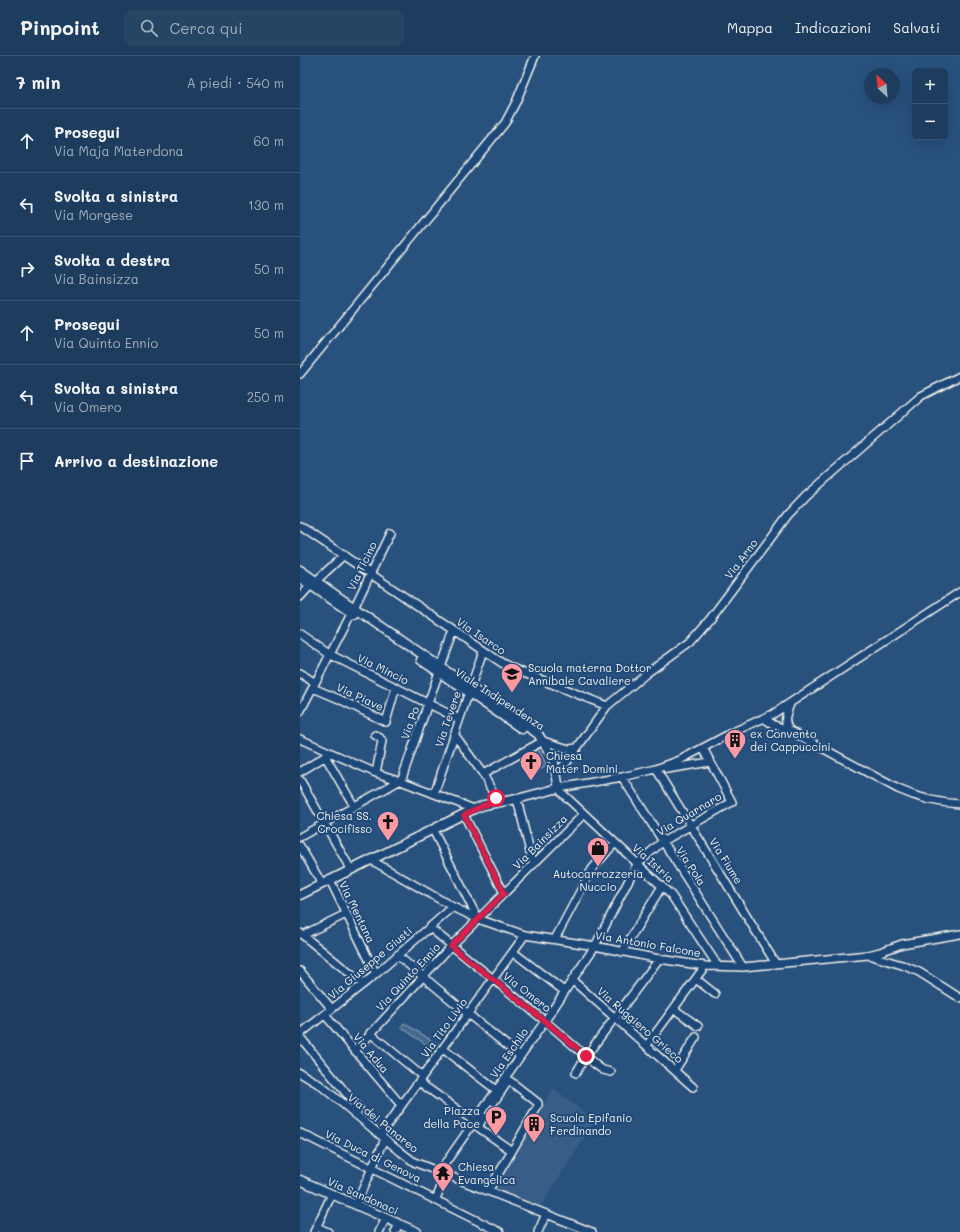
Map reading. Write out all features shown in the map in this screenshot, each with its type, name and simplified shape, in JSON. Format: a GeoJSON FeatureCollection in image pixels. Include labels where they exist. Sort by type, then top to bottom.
{"type":"FeatureCollection","features":[{"type":"Feature","properties":{"kind":"main road","name":"Viale Indipendenza"},"geometry":{"type":"LineString","coordinates":[[300,570],[314,583],[469,690],[538,734],[543,740]]}},
{"type":"Feature","properties":{"kind":"main road","name":"Viale Indipendenza"},"geometry":{"type":"LineString","coordinates":[[300,578],[314,583]]}},
{"type":"Feature","properties":{"kind":"main road"},"geometry":{"type":"LineString","coordinates":[[300,895],[474,809],[484,805],[517,799],[559,788],[553,758],[543,740]]}},
{"type":"Feature","properties":{"kind":"main road","name":"Via Sandonaci"},"geometry":{"type":"LineString","coordinates":[[300,1180],[418,1232]]}},
{"type":"Feature","properties":{"kind":"street"},"geometry":{"type":"LineString","coordinates":[[300,374],[505,123],[516,102],[535,56]]}},
{"type":"Feature","properties":{"kind":"street","name":"Via Arno"},"geometry":{"type":"LineString","coordinates":[[557,772],[567,762],[607,706],[646,672],[690,642],[710,619],[788,515],[806,496],[921,396],[960,376]]}},
{"type":"Feature","properties":{"kind":"street","name":"Via Isarco"},"geometry":{"type":"LineString","coordinates":[[300,526],[454,631],[514,669],[607,706]]}},
{"type":"Feature","properties":{"kind":"street","name":"Via Ticino"},"geometry":{"type":"LineString","coordinates":[[300,712],[353,610],[390,533]]}},
{"type":"Feature","properties":{"kind":"street"},"geometry":{"type":"LineString","coordinates":[[300,597],[344,555]]}},
{"type":"Feature","properties":{"kind":"street"},"geometry":{"type":"LineString","coordinates":[[559,788],[622,777],[658,768],[680,760],[742,727],[765,719],[960,592]]}},
{"type":"Feature","properties":{"kind":"street","name":"Via Po"},"geometry":{"type":"LineString","coordinates":[[400,781],[429,704],[454,631]]}},
{"type":"Feature","properties":{"kind":"street","name":"Via Mincio"},"geometry":{"type":"LineString","coordinates":[[300,634],[330,654],[459,719]]}},
{"type":"Feature","properties":{"kind":"street","name":"Via Tevere"},"geometry":{"type":"LineString","coordinates":[[434,794],[483,650]]}},
{"type":"Feature","properties":{"kind":"street"},"geometry":{"type":"LineString","coordinates":[[300,673],[314,686]]}},
{"type":"Feature","properties":{"kind":"street","name":"Via Piave"},"geometry":{"type":"LineString","coordinates":[[314,686],[386,722],[396,687]]}},
{"type":"Feature","properties":{"kind":"street"},"geometry":{"type":"LineString","coordinates":[[785,723],[786,714],[790,704]]}},
{"type":"Feature","properties":{"kind":"street"},"geometry":{"type":"LineString","coordinates":[[774,714],[785,723],[789,730]]}},
{"type":"Feature","properties":{"kind":"street"},"geometry":{"type":"LineString","coordinates":[[765,719],[774,725],[789,730],[913,796],[934,802],[960,804]]}},
{"type":"Feature","properties":{"kind":"street"},"geometry":{"type":"LineString","coordinates":[[454,734],[482,774],[498,802]]}},
{"type":"Feature","properties":{"kind":"street"},"geometry":{"type":"LineString","coordinates":[[375,735],[382,741],[376,773]]}},
{"type":"Feature","properties":{"kind":"street"},"geometry":{"type":"LineString","coordinates":[[300,739],[332,752],[376,773],[474,809]]}},
{"type":"Feature","properties":{"kind":"street"},"geometry":{"type":"LineString","coordinates":[[482,774],[543,740],[569,749],[577,748]]}},
{"type":"Feature","properties":{"kind":"street"},"geometry":{"type":"LineString","coordinates":[[658,768],[665,769],[710,762],[703,748]]}},
{"type":"Feature","properties":{"kind":"street"},"geometry":{"type":"LineString","coordinates":[[300,772],[332,752]]}},
{"type":"Feature","properties":{"kind":"street"},"geometry":{"type":"LineString","coordinates":[[325,756],[354,806]]}},
{"type":"Feature","properties":{"kind":"street","name":"Via Quarnaro"},"geometry":{"type":"LineString","coordinates":[[595,946],[637,864],[662,842],[732,802],[710,762]]}},
{"type":"Feature","properties":{"kind":"street","name":"Via Fiume"},"geometry":{"type":"LineString","coordinates":[[658,768],[776,964]]}},
{"type":"Feature","properties":{"kind":"street","name":"Via Pola"},"geometry":{"type":"LineString","coordinates":[[622,777],[743,967]]}},
{"type":"Feature","properties":{"kind":"street"},"geometry":{"type":"LineString","coordinates":[[300,780],[351,870]]}},
{"type":"Feature","properties":{"kind":"street"},"geometry":{"type":"LineString","coordinates":[[300,837],[400,781]]}},
{"type":"Feature","properties":{"kind":"street","name":"Via Istria"},"geometry":{"type":"LineString","coordinates":[[559,788],[562,793],[671,895],[718,966]]}},
{"type":"Feature","properties":{"kind":"street"},"geometry":{"type":"LineString","coordinates":[[517,799],[534,864]]}},
{"type":"Feature","properties":{"kind":"street","name":"Via Bainsizza"},"geometry":{"type":"LineString","coordinates":[[478,919],[584,814]]}},
{"type":"Feature","properties":{"kind":"street"},"geometry":{"type":"LineString","coordinates":[[464,815],[504,893]]}},
{"type":"Feature","properties":{"kind":"street"},"geometry":{"type":"LineString","coordinates":[[433,830],[478,919]]}},
{"type":"Feature","properties":{"kind":"street"},"geometry":{"type":"LineString","coordinates":[[555,939],[592,869],[615,843]]}},
{"type":"Feature","properties":{"kind":"street"},"geometry":{"type":"LineString","coordinates":[[300,846],[322,884]]}},
{"type":"Feature","properties":{"kind":"street","name":"Via Antonio Falcone"},"geometry":{"type":"LineString","coordinates":[[371,860],[478,919],[525,935],[705,966],[743,967],[868,955],[902,944],[960,934]]}},
{"type":"Feature","properties":{"kind":"street","name":"Via Mentana"},"geometry":{"type":"LineString","coordinates":[[330,880],[376,974]]}},
{"type":"Feature","properties":{"kind":"street"},"geometry":{"type":"LineString","coordinates":[[622,952],[662,886]]}},
{"type":"Feature","properties":{"kind":"street","name":"Via Giuseppe Giusti"},"geometry":{"type":"LineString","coordinates":[[300,1034],[376,974],[454,907]]}},
{"type":"Feature","properties":{"kind":"street"},"geometry":{"type":"LineString","coordinates":[[346,914],[301,934],[363,984]]}},
{"type":"Feature","properties":{"kind":"street","name":"Via Quinto Ennio"},"geometry":{"type":"LineString","coordinates":[[355,1051],[423,976],[478,919]]}},
{"type":"Feature","properties":{"kind":"street","name":"Via Omero"},"geometry":{"type":"LineString","coordinates":[[430,928],[545,1021],[596,1065],[603,1070],[611,1072]]}},
{"type":"Feature","properties":{"kind":"street","name":"Via Tito Livio"},"geometry":{"type":"LineString","coordinates":[[356,1204],[372,1168],[383,1137],[401,1105],[525,935]]}},
{"type":"Feature","properties":{"kind":"street","name":"Via Eschilo"},"geometry":{"type":"LineString","coordinates":[[436,1199],[443,1173],[475,1122],[484,1112],[496,1090],[545,1021],[595,946]]}},
{"type":"Feature","properties":{"kind":"street"},"geometry":{"type":"LineString","coordinates":[[513,952],[564,991]]}},
{"type":"Feature","properties":{"kind":"street"},"geometry":{"type":"LineString","coordinates":[[397,955],[520,1056]]}},
{"type":"Feature","properties":{"kind":"street"},"geometry":{"type":"LineString","coordinates":[[868,955],[902,965],[919,972],[960,998]]}},
{"type":"Feature","properties":{"kind":"street"},"geometry":{"type":"LineString","coordinates":[[576,1073],[586,1056],[659,959]]}},
{"type":"Feature","properties":{"kind":"street"},"geometry":{"type":"LineString","coordinates":[[647,1045],[705,966]]}},
{"type":"Feature","properties":{"kind":"street"},"geometry":{"type":"LineString","coordinates":[[300,971],[332,1009]]}},
{"type":"Feature","properties":{"kind":"street"},"geometry":{"type":"LineString","coordinates":[[696,979],[715,994]]}},
{"type":"Feature","properties":{"kind":"street","name":"Via Ruggiero Grieco"},"geometry":{"type":"LineString","coordinates":[[572,980],[693,1087]]}},
{"type":"Feature","properties":{"kind":"street"},"geometry":{"type":"LineString","coordinates":[[674,1008],[698,1026]]}},
{"type":"Feature","properties":{"kind":"street","name":"Via Adua"},"geometry":{"type":"LineString","coordinates":[[325,1015],[401,1105]]}},
{"type":"Feature","properties":{"kind":"street"},"geometry":{"type":"LineString","coordinates":[[370,1033],[420,1079],[475,1122]]}},
{"type":"Feature","properties":{"kind":"street"},"geometry":{"type":"LineString","coordinates":[[300,1037],[359,1109],[354,1114]]}},
{"type":"Feature","properties":{"kind":"street"},"geometry":{"type":"LineString","coordinates":[[675,1070],[696,1037]]}},
{"type":"Feature","properties":{"kind":"street"},"geometry":{"type":"LineString","coordinates":[[443,1049],[496,1090]]}},
{"type":"Feature","properties":{"kind":"street","name":"Via dei Panareo"},"geometry":{"type":"LineString","coordinates":[[300,1073],[320,1085],[414,1162],[592,1232]]}},
{"type":"Feature","properties":{"kind":"street"},"geometry":{"type":"LineString","coordinates":[[488,1191],[512,1151],[538,1106],[538,1103],[510,1081],[507,1082],[484,1112],[479,1128],[512,1151]]}},
{"type":"Feature","properties":{"kind":"street","name":"Via Duca di Genova"},"geometry":{"type":"LineString","coordinates":[[300,1132],[500,1232]]}},
{"type":"Feature","properties":{"kind":"street"},"geometry":{"type":"LineString","coordinates":[[328,1232],[316,1229],[332,1194]]}},
{"type":"Feature","properties":{"kind":"street"},"geometry":{"type":"LineString","coordinates":[[538,1232],[546,1214]]}},
{"type":"Feature","properties":{"kind":"street"},"geometry":{"type":"LineString","coordinates":[[379,1232],[386,1218]]}},
{"type":"Feature","properties":{"kind":"street"},"geometry":{"type":"LineString","coordinates":[[395,1232],[399,1224]]}},
{"type":"Feature","properties":{"kind":"shaded area"},"geometry":{"type":"Polygon","coordinates":[[[538,748],[547,766],[537,771],[528,754],[538,748]]]}},
{"type":"Feature","properties":{"kind":"shaded area"},"geometry":{"type":"Polygon","coordinates":[[[404,1023],[439,1045],[435,1051],[401,1027],[404,1023]]]}},
{"type":"Feature","properties":{"kind":"shaded area"},"geometry":{"type":"Polygon","coordinates":[[[553,1088],[595,1121],[541,1206],[495,1188],[553,1088]]]}},
{"type":"Feature","properties":{"kind":"place","name":"Scuola materna Dottor Annibale Cavaliere"},"geometry":{"type":"Point","coordinates":[512,694]}},
{"type":"Feature","properties":{"kind":"place","name":"ex Convento dei Cappuccini"},"geometry":{"type":"Point","coordinates":[735,760]}},
{"type":"Feature","properties":{"kind":"place","name":"Chiesa Mater Domini"},"geometry":{"type":"Point","coordinates":[531,782]}},
{"type":"Feature","properties":{"kind":"place","name":"Chiesa SS. Crocifisso"},"geometry":{"type":"Point","coordinates":[388,842]}},
{"type":"Feature","properties":{"kind":"place","name":"Autocarrozzeria Nuccio"},"geometry":{"type":"Point","coordinates":[598,868]}},
{"type":"Feature","properties":{"kind":"place","name":"Piazza della Pace"},"geometry":{"type":"Point","coordinates":[496,1136]}},
{"type":"Feature","properties":{"kind":"place","name":"Scuola Epifanio Ferdinando"},"geometry":{"type":"Point","coordinates":[534,1144]}},
{"type":"Feature","properties":{"kind":"place","name":"Chiesa Evangelica"},"geometry":{"type":"Point","coordinates":[443,1192]}},
{"type":"Feature","properties":{"kind":"route"},"geometry":{"type":"LineString","coordinates":[[496,798],[498,802],[484,805],[464,815],[504,893],[451,946],[545,1021],[586,1056]]}}]}
